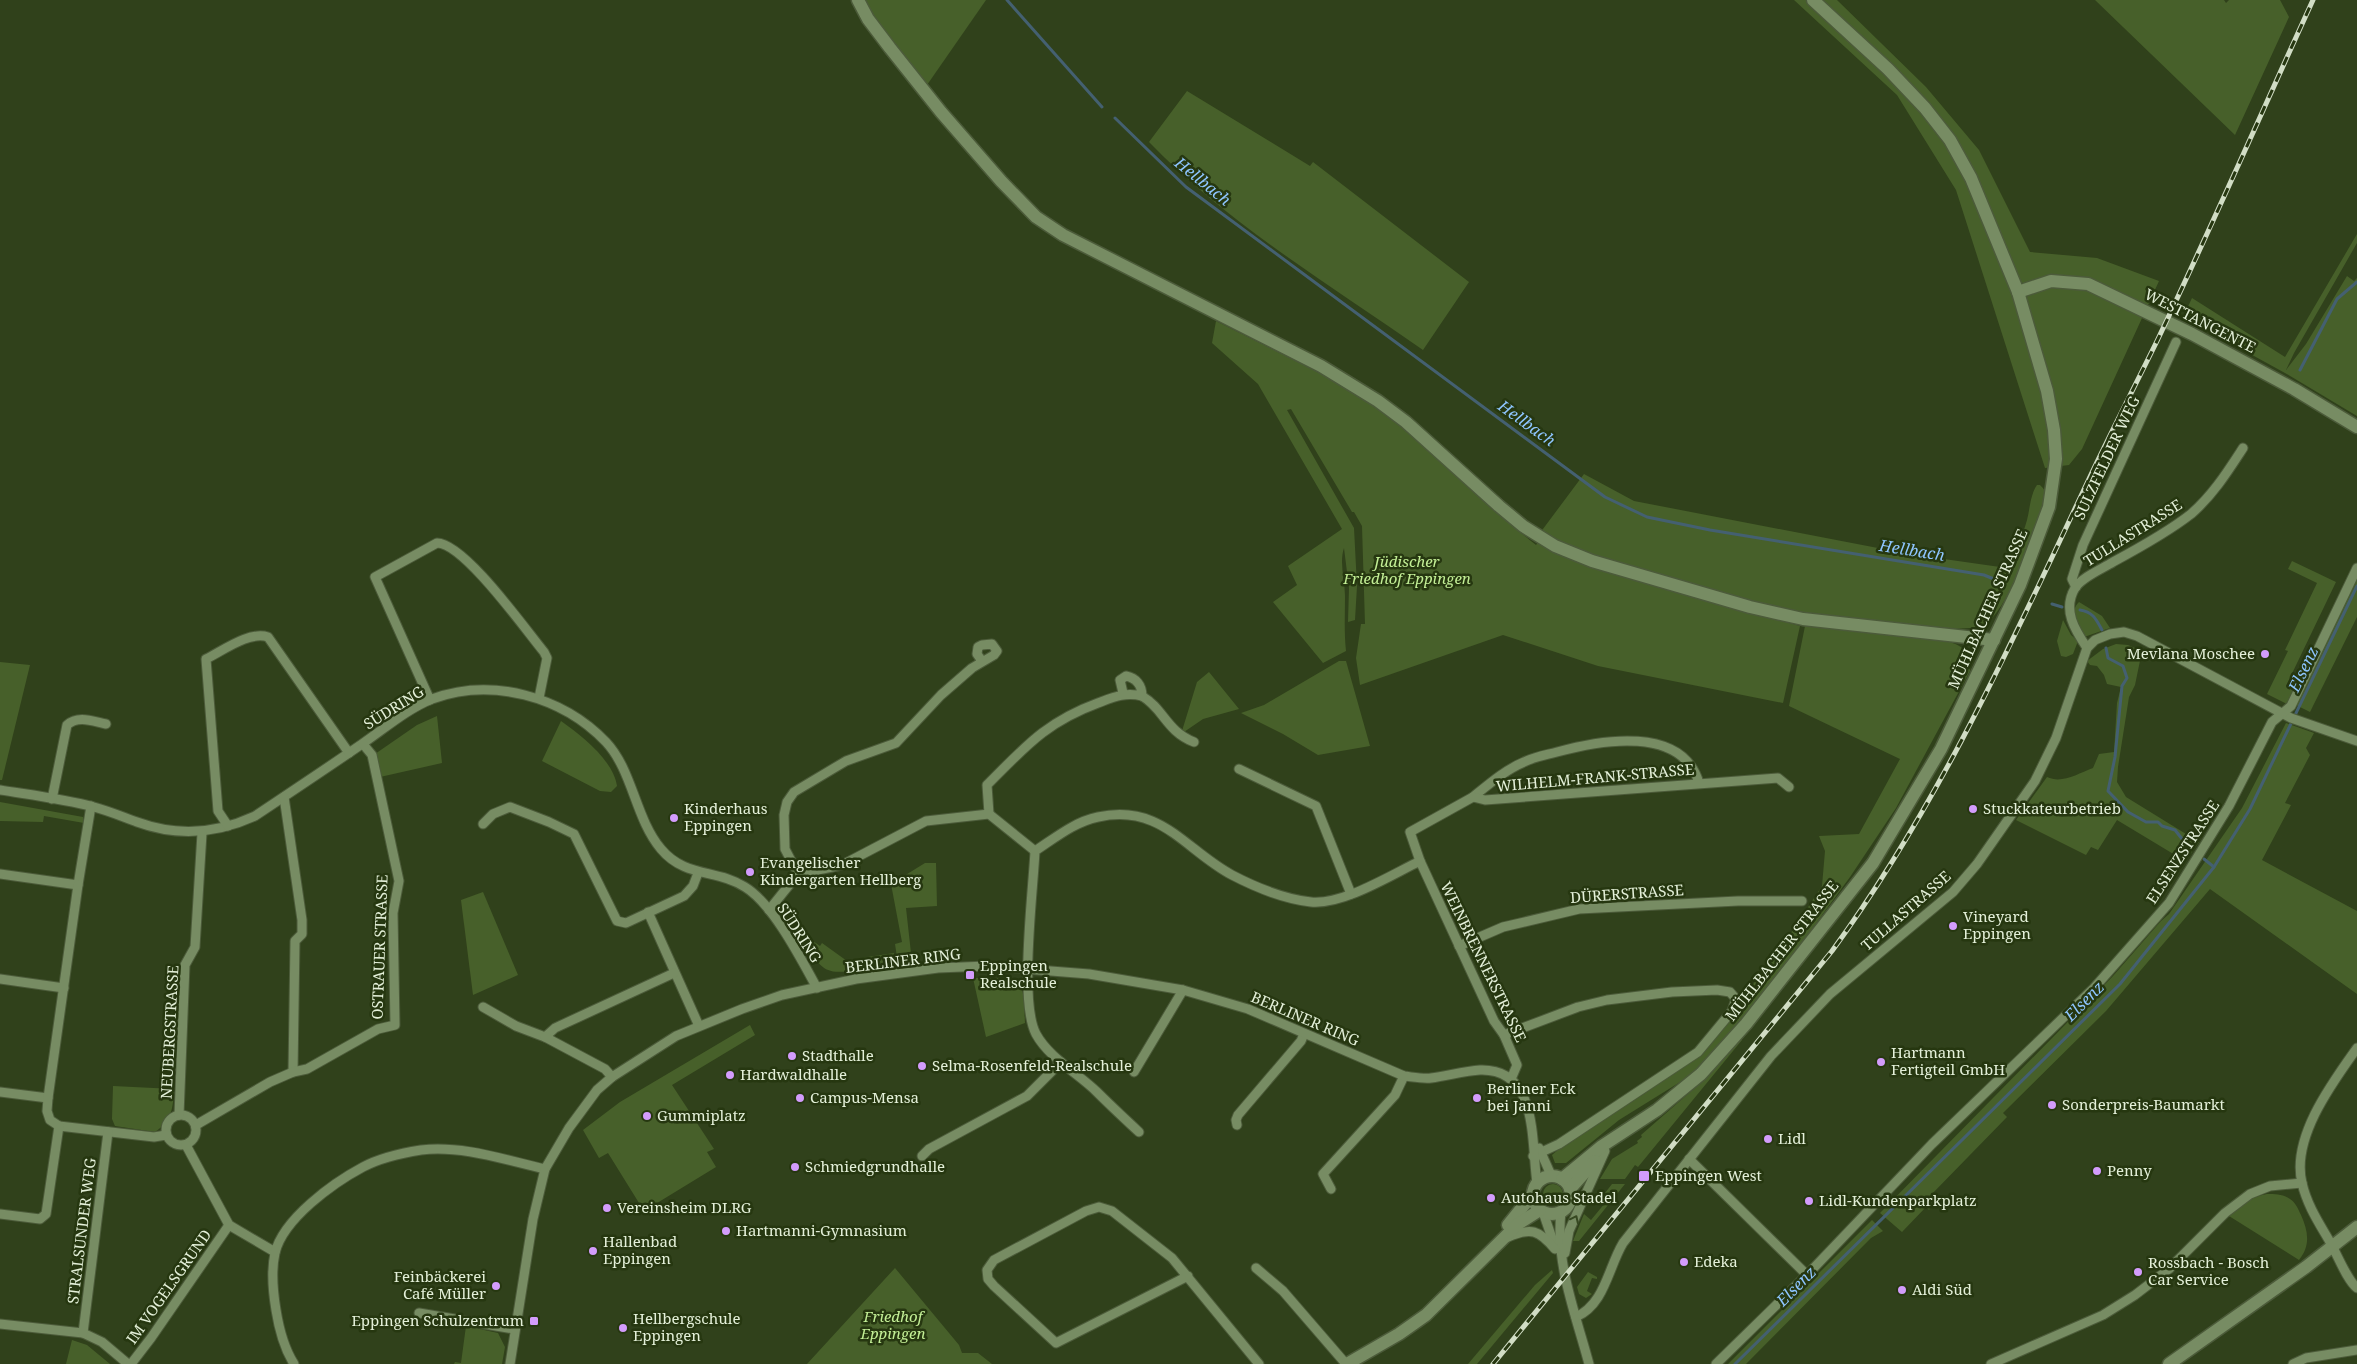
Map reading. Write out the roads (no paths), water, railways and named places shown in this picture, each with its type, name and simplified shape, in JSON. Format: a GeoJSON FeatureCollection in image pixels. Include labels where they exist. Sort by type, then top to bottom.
{"type":"FeatureCollection","features":[{"type":"Feature","properties":{"kind":"main road"},"geometry":{"type":"LineString","coordinates":[[858,0],[868,19],[941,112],[1014,195],[1036,217],[1063,235],[1351,383],[1406,422],[1523,526],[1555,546],[1592,561],[1750,608],[1803,619],[1994,640]]}},
{"type":"Feature","properties":{"kind":"main road","name":"MÜHLBACHER STRASSE"},"geometry":{"type":"LineString","coordinates":[[1557,1177],[1630,1129],[1680,1093],[1720,1054],[1873,862],[1941,749],[1994,640],[2038,541],[2049,507],[2056,459],[2054,430],[2047,391],[2018,292],[1971,178],[1950,140],[1907,87],[1813,0]]}},
{"type":"Feature","properties":{"kind":"main road","name":"WESTTANGENTE"},"geometry":{"type":"LineString","coordinates":[[2018,292],[2051,280],[2088,284],[2192,334],[2294,389],[2357,426]]}},
{"type":"Feature","properties":{"kind":"main road","name":"MÜHLBACHER STRASSE"},"geometry":{"type":"LineString","coordinates":[[1570,1189],[1630,1129]]}},
{"type":"Feature","properties":{"kind":"main road"},"geometry":{"type":"LineString","coordinates":[[1479,1262],[1535,1188],[1543,1178],[1557,1177],[1570,1189],[1570,1202],[1561,1212],[1552,1214],[1542,1211],[1534,1203],[1535,1188]]}},
{"type":"Feature","properties":{"kind":"main road"},"geometry":{"type":"LineString","coordinates":[[1346,1364],[1418,1321],[1518,1224],[1542,1211]]}},
{"type":"Feature","properties":{"kind":"main road"},"geometry":{"type":"LineString","coordinates":[[2169,1364],[2357,1227]]}},
{"type":"Feature","properties":{"kind":"street","name":"SULZFELDER WEG"},"geometry":{"type":"LineString","coordinates":[[2076,587],[2072,579],[2083,544],[2176,342]]}},
{"type":"Feature","properties":{"kind":"street","name":"TULLASTRASSE"},"geometry":{"type":"LineString","coordinates":[[2087,648],[2075,630],[2070,618],[2070,605],[2076,587],[2091,575],[2191,514],[2220,484],[2243,448]]}},
{"type":"Feature","properties":{"kind":"street"},"geometry":{"type":"LineString","coordinates":[[430,700],[374,578],[436,542],[447,545],[467,559],[544,652],[547,658],[539,698]]}},
{"type":"Feature","properties":{"kind":"street","name":"ELSENZSTRASSE"},"geometry":{"type":"LineString","coordinates":[[1716,1364],[1807,1275],[1932,1144],[2094,988],[2169,903],[2229,806],[2272,722],[2281,712],[2291,706],[2357,568]]}},
{"type":"Feature","properties":{"kind":"street","name":"TULLASTRASSE"},"geometry":{"type":"LineString","coordinates":[[1576,1316],[1589,1311],[1598,1300],[1615,1257],[1623,1243],[1771,1056],[1830,994],[1953,892],[1977,864],[2035,781],[2056,738],[2087,648],[2095,640],[2110,634],[2124,632],[2136,636],[2281,712]]}},
{"type":"Feature","properties":{"kind":"street"},"geometry":{"type":"LineString","coordinates":[[228,826],[218,810],[206,659],[252,636],[260,634],[268,637],[349,753]]}},
{"type":"Feature","properties":{"kind":"street"},"geometry":{"type":"LineString","coordinates":[[798,874],[785,849],[784,815],[787,802],[794,792],[846,761],[896,743],[941,695],[982,661]]}},
{"type":"Feature","properties":{"kind":"street"},"geometry":{"type":"LineString","coordinates":[[1123,693],[1120,680],[1126,676],[1135,679],[1142,690],[1142,696]]}},
{"type":"Feature","properties":{"kind":"street","name":"SÜDRING"},"geometry":{"type":"LineString","coordinates":[[0,790],[91,806],[114,812],[138,823],[172,830],[202,833],[256,816],[430,700],[460,693],[486,690],[513,692],[539,698],[565,710],[607,743],[620,764],[654,839],[662,851],[675,861],[698,873],[719,876],[747,888],[769,910],[817,988]]}},
{"type":"Feature","properties":{"kind":"street"},"geometry":{"type":"LineString","coordinates":[[989,814],[988,785],[1034,738],[1052,724],[1087,707],[1123,693],[1142,696],[1148,699],[1170,726],[1182,737],[1194,742]]}},
{"type":"Feature","properties":{"kind":"street"},"geometry":{"type":"LineString","coordinates":[[2281,712],[2308,725],[2357,741]]}},
{"type":"Feature","properties":{"kind":"street"},"geometry":{"type":"LineString","coordinates":[[52,799],[67,725],[73,720],[82,719],[106,724]]}},
{"type":"Feature","properties":{"kind":"street"},"geometry":{"type":"LineString","coordinates":[[1473,796],[1525,761],[1606,740],[1644,740],[1672,751],[1695,770],[1699,783]]}},
{"type":"Feature","properties":{"kind":"street","name":"OSTRAUER STRASSE"},"geometry":{"type":"LineString","coordinates":[[196,1125],[270,1082],[293,1072],[307,1069],[378,1028],[395,1025],[393,913],[399,881],[372,755],[363,744]]}},
{"type":"Feature","properties":{"kind":"street"},"geometry":{"type":"LineString","coordinates":[[1239,769],[1316,806],[1351,894]]}},
{"type":"Feature","properties":{"kind":"street","name":"WILHELM-FRANK-STRASSE"},"geometry":{"type":"LineString","coordinates":[[1473,796],[1485,800],[1778,778],[1789,787]]}},
{"type":"Feature","properties":{"kind":"street","name":"WEINBRENNERSTRASSE"},"geometry":{"type":"LineString","coordinates":[[1473,796],[1410,832],[1420,861],[1459,946],[1517,1065],[1511,1079]]}},
{"type":"Feature","properties":{"kind":"street"},"geometry":{"type":"LineString","coordinates":[[284,797],[302,920],[302,934],[295,941],[293,1072]]}},
{"type":"Feature","properties":{"kind":"street"},"geometry":{"type":"LineString","coordinates":[[91,806],[78,885],[47,1111],[50,1120],[59,1126],[154,1138],[166,1135],[174,1144],[186,1145],[195,1137],[196,1125]]}},
{"type":"Feature","properties":{"kind":"street"},"geometry":{"type":"LineString","coordinates":[[483,824],[493,814],[510,807],[574,834],[617,921],[626,922],[684,896],[693,886],[698,873]]}},
{"type":"Feature","properties":{"kind":"street"},"geometry":{"type":"LineString","coordinates":[[769,910],[798,874],[842,865],[926,821],[989,814],[1035,851]]}},
{"type":"Feature","properties":{"kind":"street"},"geometry":{"type":"LineString","coordinates":[[1035,851],[1070,828],[1097,817],[1122,814],[1169,828],[1231,875],[1276,893],[1312,902],[1331,900],[1351,894],[1420,861]]}},
{"type":"Feature","properties":{"kind":"street","name":"NEUBERGSTRASSE"},"geometry":{"type":"LineString","coordinates":[[179,1115],[185,965],[194,947],[202,833]]}},
{"type":"Feature","properties":{"kind":"street"},"geometry":{"type":"LineString","coordinates":[[1035,851],[1029,969],[1029,1006],[1033,1027],[1037,1036],[1061,1062],[1097,1092],[1139,1132]]}},
{"type":"Feature","properties":{"kind":"street"},"geometry":{"type":"LineString","coordinates":[[0,874],[78,885]]}},
{"type":"Feature","properties":{"kind":"street","name":"DÜRERSTRASSE"},"geometry":{"type":"LineString","coordinates":[[1459,946],[1504,928],[1579,909],[1738,901],[1802,902]]}},
{"type":"Feature","properties":{"kind":"street"},"geometry":{"type":"LineString","coordinates":[[648,912],[699,1026]]}},
{"type":"Feature","properties":{"kind":"street","name":"BERLINER RING"},"geometry":{"type":"LineString","coordinates":[[510,1364],[514,1329],[536,1204],[545,1169],[569,1128],[597,1090],[612,1077],[660,1046],[699,1026],[782,995],[856,979],[931,969],[986,966],[1089,974],[1184,990],[1248,1009],[1404,1076],[1429,1079],[1479,1070],[1491,1070],[1511,1079]]}},
{"type":"Feature","properties":{"kind":"street"},"geometry":{"type":"LineString","coordinates":[[545,1037],[555,1028],[674,973]]}},
{"type":"Feature","properties":{"kind":"street"},"geometry":{"type":"LineString","coordinates":[[0,980],[64,988]]}},
{"type":"Feature","properties":{"kind":"street"},"geometry":{"type":"LineString","coordinates":[[1134,1072],[1184,990]]}},
{"type":"Feature","properties":{"kind":"street"},"geometry":{"type":"LineString","coordinates":[[1504,1035],[1578,1007],[1607,1000],[1672,992],[1717,990],[1730,992],[1736,999],[1734,1007],[1707,1044],[1698,1052],[1566,1140],[1537,1154]]}},
{"type":"Feature","properties":{"kind":"street"},"geometry":{"type":"LineString","coordinates":[[483,1007],[516,1026],[545,1037],[605,1069],[612,1077]]}},
{"type":"Feature","properties":{"kind":"street"},"geometry":{"type":"LineString","coordinates":[[1237,1125],[1238,1115],[1301,1041],[1304,1034]]}},
{"type":"Feature","properties":{"kind":"street"},"geometry":{"type":"LineString","coordinates":[[2357,1048],[2338,1075],[2310,1127],[2300,1165],[2302,1183],[2312,1212],[2357,1288]]}},
{"type":"Feature","properties":{"kind":"street"},"geometry":{"type":"LineString","coordinates":[[922,1156],[929,1149],[1027,1096],[1061,1062]]}},
{"type":"Feature","properties":{"kind":"street"},"geometry":{"type":"LineString","coordinates":[[1331,1189],[1323,1174],[1395,1095],[1404,1076]]}},
{"type":"Feature","properties":{"kind":"street"},"geometry":{"type":"LineString","coordinates":[[1511,1079],[1522,1092],[1527,1104],[1537,1154],[1535,1188]]}},
{"type":"Feature","properties":{"kind":"street"},"geometry":{"type":"LineString","coordinates":[[0,1092],[48,1098]]}},
{"type":"Feature","properties":{"kind":"street","name":"NEUBERGSTRASSE"},"geometry":{"type":"LineString","coordinates":[[166,1135],[168,1122],[179,1115],[190,1117],[196,1125]]}},
{"type":"Feature","properties":{"kind":"street"},"geometry":{"type":"LineString","coordinates":[[0,1214],[40,1219],[46,1214],[59,1126]]}},
{"type":"Feature","properties":{"kind":"street","name":"STRALSUNDER WEG"},"geometry":{"type":"LineString","coordinates":[[83,1333],[108,1132]]}},
{"type":"Feature","properties":{"kind":"street"},"geometry":{"type":"LineString","coordinates":[[186,1145],[229,1226],[275,1252]]}},
{"type":"Feature","properties":{"kind":"street"},"geometry":{"type":"LineString","coordinates":[[294,1364],[282,1338],[278,1319],[273,1288],[275,1252],[288,1228],[308,1205],[364,1166],[393,1156],[421,1150],[451,1149],[545,1169]]}},
{"type":"Feature","properties":{"kind":"street","name":"MÜHLBACHER STRASSE"},"geometry":{"type":"LineString","coordinates":[[1563,1266],[1569,1231],[1605,1152]]}},
{"type":"Feature","properties":{"kind":"street"},"geometry":{"type":"LineString","coordinates":[[1537,1154],[1557,1177]]}},
{"type":"Feature","properties":{"kind":"street"},"geometry":{"type":"LineString","coordinates":[[1689,1159],[1807,1275]]}},
{"type":"Feature","properties":{"kind":"street"},"geometry":{"type":"LineString","coordinates":[[1991,1364],[2103,1315],[2135,1295],[2169,1269],[2225,1213],[2250,1194],[2270,1186],[2302,1183]]}},
{"type":"Feature","properties":{"kind":"street"},"geometry":{"type":"LineString","coordinates":[[1188,1276],[1056,1344],[994,1286],[988,1279],[987,1270],[994,1260],[1086,1212],[1099,1207],[1112,1211],[1172,1258],[1188,1276],[1259,1364]]}},
{"type":"Feature","properties":{"kind":"street","name":"MÜHLBACHER STRASSE"},"geometry":{"type":"LineString","coordinates":[[1542,1211],[1563,1266]]}},
{"type":"Feature","properties":{"kind":"street","name":"MÜHLBACHER STRASSE"},"geometry":{"type":"LineString","coordinates":[[1561,1212],[1560,1227],[1563,1266],[1589,1364]]}},
{"type":"Feature","properties":{"kind":"street","name":"IM VOGELSGRUND"},"geometry":{"type":"LineString","coordinates":[[129,1364],[229,1226]]}},
{"type":"Feature","properties":{"kind":"street","name":"MÜHLBACHER STRASSE"},"geometry":{"type":"LineString","coordinates":[[1503,1240],[1520,1232],[1534,1231],[1544,1237],[1555,1249]]}},
{"type":"Feature","properties":{"kind":"street"},"geometry":{"type":"LineString","coordinates":[[1256,1268],[1283,1291],[1346,1364]]}},
{"type":"Feature","properties":{"kind":"street"},"geometry":{"type":"LineString","coordinates":[[419,1313],[514,1329]]}},
{"type":"Feature","properties":{"kind":"street"},"geometry":{"type":"LineString","coordinates":[[0,1324],[83,1333],[102,1342],[129,1364]]}},
{"type":"Feature","properties":{"kind":"street"},"geometry":{"type":"LineString","coordinates":[[2293,1364],[2306,1358],[2357,1350]]}},
{"type":"Feature","properties":{"kind":"waterway","name":"Hellbach"},"geometry":{"type":"LineString","coordinates":[[1007,0],[1102,107]]}},
{"type":"Feature","properties":{"kind":"waterway","name":"Hellbach"},"geometry":{"type":"LineString","coordinates":[[1115,118],[1186,187],[1605,497],[1647,517],[1710,530],[1984,575],[2001,582]]}},
{"type":"Feature","properties":{"kind":"waterway"},"geometry":{"type":"LineString","coordinates":[[2300,370],[2337,299],[2357,282]]}},
{"type":"Feature","properties":{"kind":"waterway","name":"Elsenz"},"geometry":{"type":"LineString","coordinates":[[1735,1364],[2120,984],[2214,867],[2250,809],[2357,586]]}},
{"type":"Feature","properties":{"kind":"waterway","name":"Hellbach"},"geometry":{"type":"LineString","coordinates":[[2052,604],[2062,607]]}},
{"type":"Feature","properties":{"kind":"waterway","name":"Hellbach"},"geometry":{"type":"LineString","coordinates":[[2080,610],[2091,614],[2102,630]]}},
{"type":"Feature","properties":{"kind":"waterway","name":"Hellbach"},"geometry":{"type":"LineString","coordinates":[[2106,648],[2108,658],[2123,666],[2127,678],[2122,686],[2115,757],[2108,791],[2128,812],[2146,822],[2158,822],[2162,826],[2175,830],[2190,849]]}},
{"type":"Feature","properties":{"kind":"waterway","name":"Hellbach"},"geometry":{"type":"LineString","coordinates":[[2204,859],[2214,867]]}},
{"type":"Feature","properties":{"kind":"railway"},"geometry":{"type":"LineString","coordinates":[[1493,1364],[1832,951],[1906,839],[1940,781],[2002,662],[2096,463],[2177,299],[2313,0]]}},
{"type":"Feature","properties":{"kind":"place","name":"Mevlana Moschee"},"geometry":{"type":"Point","coordinates":[2265,654]}},
{"type":"Feature","properties":{"kind":"place","name":"Stuckkateurbetrieb"},"geometry":{"type":"Point","coordinates":[1973,809]}},
{"type":"Feature","properties":{"kind":"place","name":"Kinderhaus Eppingen"},"geometry":{"type":"Point","coordinates":[674,818]}},
{"type":"Feature","properties":{"kind":"place","name":"Evangelischer Kindergarten Hellberg"},"geometry":{"type":"Point","coordinates":[750,872]}},
{"type":"Feature","properties":{"kind":"place","name":"Vineyard Eppingen"},"geometry":{"type":"Point","coordinates":[1953,926]}},
{"type":"Feature","properties":{"kind":"place","name":"Eppingen Realschule"},"geometry":{"type":"Point","coordinates":[970,975]}},
{"type":"Feature","properties":{"kind":"place","name":"Stadthalle"},"geometry":{"type":"Point","coordinates":[792,1056]}},
{"type":"Feature","properties":{"kind":"place","name":"Hartmann Fertigteil GmbH"},"geometry":{"type":"Point","coordinates":[1881,1062]}},
{"type":"Feature","properties":{"kind":"place","name":"Selma-Rosenfeld-Realschule"},"geometry":{"type":"Point","coordinates":[922,1066]}},
{"type":"Feature","properties":{"kind":"place","name":"Hardwaldhalle"},"geometry":{"type":"Point","coordinates":[730,1075]}},
{"type":"Feature","properties":{"kind":"place","name":"Campus-Mensa"},"geometry":{"type":"Point","coordinates":[800,1098]}},
{"type":"Feature","properties":{"kind":"place","name":"Berliner Eck bei Janni"},"geometry":{"type":"Point","coordinates":[1477,1098]}},
{"type":"Feature","properties":{"kind":"place","name":"Sonderpreis-Baumarkt"},"geometry":{"type":"Point","coordinates":[2052,1105]}},
{"type":"Feature","properties":{"kind":"place","name":"Gummiplatz"},"geometry":{"type":"Point","coordinates":[647,1116]}},
{"type":"Feature","properties":{"kind":"place","name":"Lidl"},"geometry":{"type":"Point","coordinates":[1768,1139]}},
{"type":"Feature","properties":{"kind":"place","name":"Schmiedgrundhalle"},"geometry":{"type":"Point","coordinates":[795,1167]}},
{"type":"Feature","properties":{"kind":"place","name":"Penny"},"geometry":{"type":"Point","coordinates":[2097,1171]}},
{"type":"Feature","properties":{"kind":"place","name":"Eppingen West"},"geometry":{"type":"Point","coordinates":[1644,1176]}},
{"type":"Feature","properties":{"kind":"place","name":"Autohaus Stadel"},"geometry":{"type":"Point","coordinates":[1491,1198]}},
{"type":"Feature","properties":{"kind":"place","name":"Lidl-Kundenparkplatz"},"geometry":{"type":"Point","coordinates":[1809,1201]}},
{"type":"Feature","properties":{"kind":"place","name":"Vereinsheim DLRG"},"geometry":{"type":"Point","coordinates":[607,1208]}},
{"type":"Feature","properties":{"kind":"place","name":"Hartmanni-Gymnasium"},"geometry":{"type":"Point","coordinates":[726,1231]}},
{"type":"Feature","properties":{"kind":"place","name":"Hallenbad Eppingen"},"geometry":{"type":"Point","coordinates":[593,1251]}},
{"type":"Feature","properties":{"kind":"place","name":"Edeka"},"geometry":{"type":"Point","coordinates":[1684,1262]}},
{"type":"Feature","properties":{"kind":"place","name":"Rossbach - Bosch Car Service"},"geometry":{"type":"Point","coordinates":[2138,1272]}},
{"type":"Feature","properties":{"kind":"place","name":"Feinbäckerei Café Müller"},"geometry":{"type":"Point","coordinates":[496,1286]}},
{"type":"Feature","properties":{"kind":"place","name":"Aldi Süd"},"geometry":{"type":"Point","coordinates":[1902,1290]}},
{"type":"Feature","properties":{"kind":"place","name":"Eppingen Schulzentrum"},"geometry":{"type":"Point","coordinates":[534,1321]}},
{"type":"Feature","properties":{"kind":"place","name":"Hellbergschule Eppingen"},"geometry":{"type":"Point","coordinates":[623,1328]}},
{"type":"Feature","properties":{"kind":"park label","name":"Jüdischer Friedhof Eppingen"},"geometry":{"type":"Point","coordinates":[1407,570]}},
{"type":"Feature","properties":{"kind":"park label","name":"Friedhof Eppingen"},"geometry":{"type":"Point","coordinates":[893,1326]}}]}
